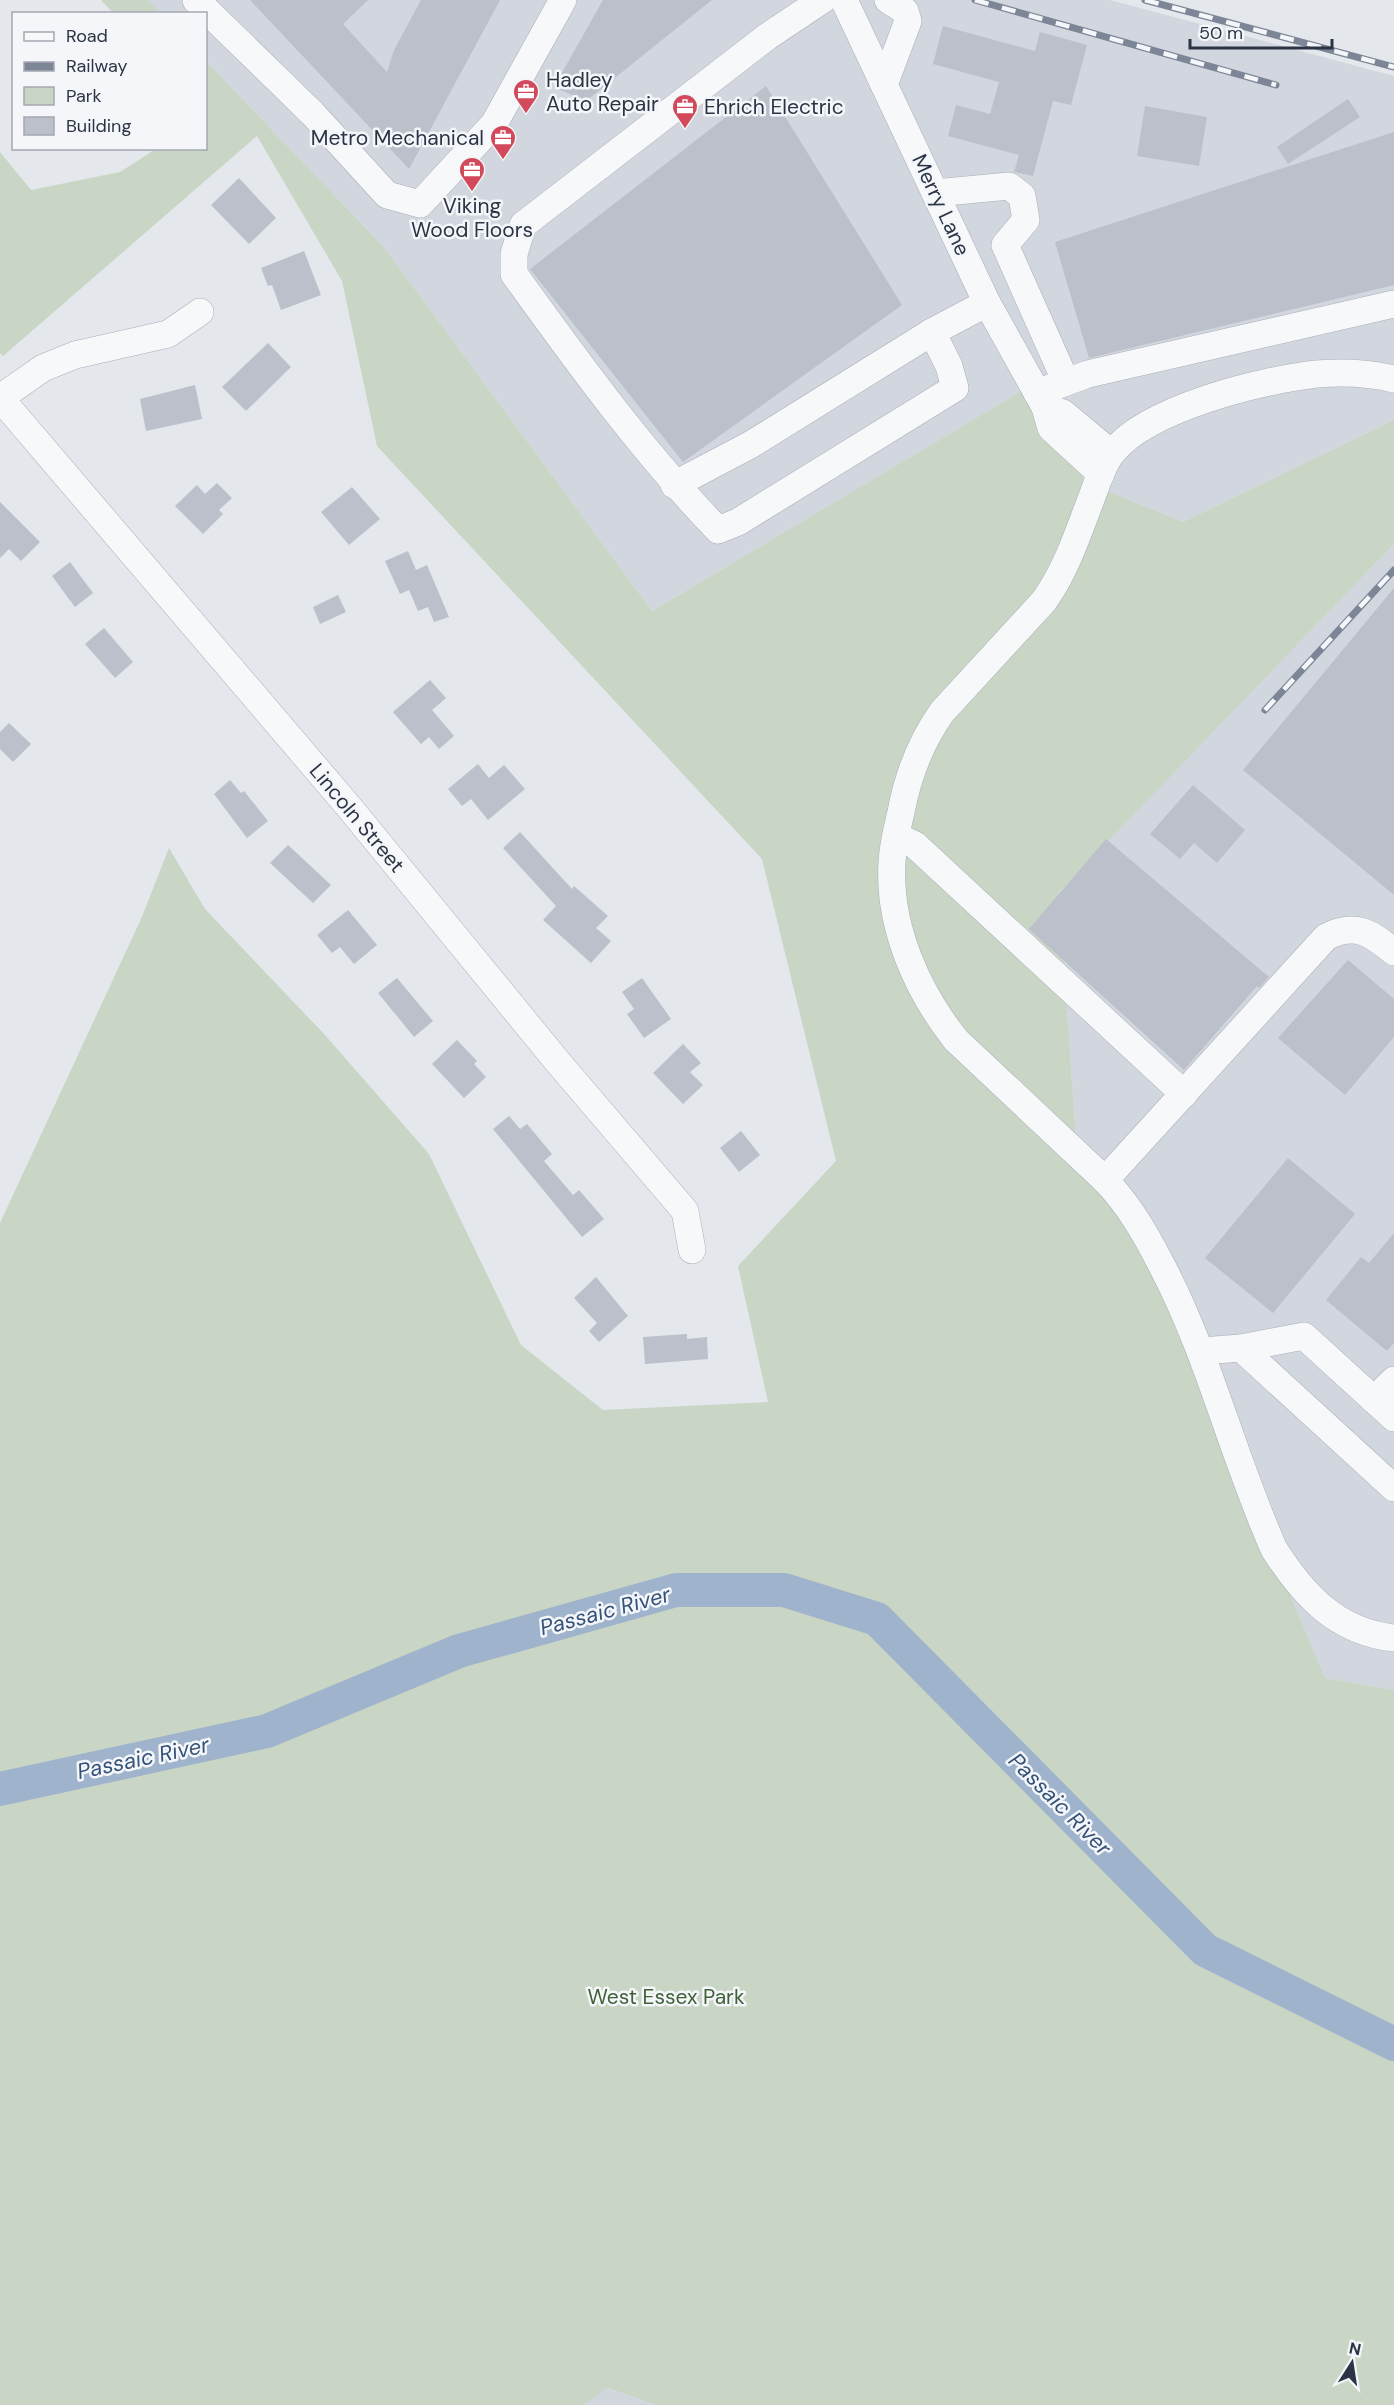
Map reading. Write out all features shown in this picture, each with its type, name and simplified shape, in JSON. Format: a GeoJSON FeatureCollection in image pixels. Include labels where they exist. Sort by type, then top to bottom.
{"type":"FeatureCollection","features":[{"type":"Feature","properties":{"kind":"street"},"geometry":{"type":"LineString","coordinates":[[196,0],[313,114],[387,195],[420,204],[494,124],[563,0]]}},
{"type":"Feature","properties":{"kind":"street"},"geometry":{"type":"LineString","coordinates":[[822,0],[768,36],[523,225],[514,254],[514,274],[590,380],[674,485],[718,530],[738,522],[955,388],[949,366],[932,332]]}},
{"type":"Feature","properties":{"kind":"street","name":"Merry Lane"},"geometry":{"type":"LineString","coordinates":[[844,0],[987,303],[1041,400],[1051,428],[1106,464]]}},
{"type":"Feature","properties":{"kind":"street"},"geometry":{"type":"LineString","coordinates":[[884,85],[908,21],[905,11],[888,0]]}},
{"type":"Feature","properties":{"kind":"street"},"geometry":{"type":"LineString","coordinates":[[935,193],[1009,186],[1022,196],[1026,220],[1005,245],[1066,382]]}},
{"type":"Feature","properties":{"kind":"street"},"geometry":{"type":"LineString","coordinates":[[674,485],[750,445],[932,332],[987,303]]}},
{"type":"Feature","properties":{"kind":"street"},"geometry":{"type":"LineString","coordinates":[[1088,506],[1073,473],[1040,434],[1041,400],[1066,382],[1088,374],[1394,304]]}},
{"type":"Feature","properties":{"kind":"street"},"geometry":{"type":"LineString","coordinates":[[0,398],[43,368],[75,355],[168,334],[200,312]]}},
{"type":"Feature","properties":{"kind":"street"},"geometry":{"type":"LineString","coordinates":[[1394,379],[1354,374],[1316,375],[1230,393],[1183,406],[1142,429],[1106,464],[1058,582],[1044,601],[963,688],[929,731],[908,777],[892,862],[893,885],[903,940],[925,994],[942,1022],[956,1040],[1105,1180],[1119,1195],[1143,1230],[1185,1309],[1263,1524],[1274,1549],[1290,1574],[1339,1622],[1363,1631],[1394,1638]]}},
{"type":"Feature","properties":{"kind":"street","name":"Lincoln Street"},"geometry":{"type":"LineString","coordinates":[[0,398],[349,807],[557,1061],[685,1211],[692,1250]]}},
{"type":"Feature","properties":{"kind":"street"},"geometry":{"type":"LineString","coordinates":[[896,836],[915,845],[1184,1094]]}},
{"type":"Feature","properties":{"kind":"street"},"geometry":{"type":"LineString","coordinates":[[1105,1180],[1326,937],[1339,931],[1371,933],[1394,952]]}},
{"type":"Feature","properties":{"kind":"street"},"geometry":{"type":"LineString","coordinates":[[1202,1351],[1241,1348],[1304,1336],[1394,1418]]}},
{"type":"Feature","properties":{"kind":"street"},"geometry":{"type":"LineString","coordinates":[[1241,1348],[1394,1488]]}},
{"type":"Feature","properties":{"kind":"street"},"geometry":{"type":"LineString","coordinates":[[1374,1400],[1394,1380]]}},
{"type":"Feature","properties":{"kind":"shaded area"},"geometry":{"type":"Polygon","coordinates":[[[148,0],[1110,0],[1394,76],[1394,420],[1183,522],[1098,487],[1038,381],[652,611],[383,246],[207,62],[207,12],[160,12],[148,0]]]}},
{"type":"Feature","properties":{"kind":"shaded area"},"geometry":{"type":"Polygon","coordinates":[[[1394,544],[1394,1690],[1325,1678],[1146,1249],[1078,1168],[1059,891],[1394,544]]]}},
{"type":"Feature","properties":{"kind":"shaded area"},"geometry":{"type":"Polygon","coordinates":[[[606,2388],[656,2405],[584,2405],[606,2388]]]}},
{"type":"Feature","properties":{"kind":"green space"},"geometry":{"type":"Polygon","coordinates":[[[101,0],[148,0],[160,12],[112,12],[101,0]]]}},
{"type":"Feature","properties":{"kind":"green space","name":"West Essex Park"},"geometry":{"type":"Polygon","coordinates":[[[207,62],[383,246],[652,611],[1038,381],[1098,487],[1183,522],[1394,420],[1394,544],[1059,892],[1078,1168],[1146,1249],[1325,1678],[1394,1690],[1394,2405],[656,2405],[607,2388],[584,2405],[0,2405],[0,1223],[141,919],[169,848],[205,909],[325,1035],[429,1154],[521,1345],[603,1410],[768,1402],[738,1266],[836,1161],[762,859],[377,446],[342,281],[257,136],[3,356],[0,353],[0,152],[31,190],[120,172],[154,150],[207,150],[207,62]]]}},
{"type":"Feature","properties":{"kind":"building"},"geometry":{"type":"Polygon","coordinates":[[[250,0],[368,0],[343,24],[387,72],[394,50],[421,0],[500,0],[409,169],[250,0]]]}},
{"type":"Feature","properties":{"kind":"building"},"geometry":{"type":"Polygon","coordinates":[[[603,0],[712,0],[586,101],[554,87],[603,0]]]}},
{"type":"Feature","properties":{"kind":"building"},"geometry":{"type":"Polygon","coordinates":[[[943,26],[1035,51],[1040,32],[1087,45],[1071,105],[1053,101],[1033,176],[1014,172],[1019,155],[948,136],[956,105],[990,114],[999,82],[933,64],[943,26]]]}},
{"type":"Feature","properties":{"kind":"building"},"geometry":{"type":"Polygon","coordinates":[[[766,86],[902,305],[683,462],[530,269],[766,86]]]}},
{"type":"Feature","properties":{"kind":"building"},"geometry":{"type":"Polygon","coordinates":[[[1348,99],[1360,117],[1288,164],[1277,147],[1348,99]]]}},
{"type":"Feature","properties":{"kind":"building"},"geometry":{"type":"Polygon","coordinates":[[[1145,106],[1207,117],[1199,166],[1137,156],[1145,106]]]}},
{"type":"Feature","properties":{"kind":"building"},"geometry":{"type":"Polygon","coordinates":[[[1394,132],[1394,285],[1089,358],[1055,242],[1394,132]]]}},
{"type":"Feature","properties":{"kind":"building"},"geometry":{"type":"Polygon","coordinates":[[[239,178],[276,218],[249,244],[211,205],[239,178]]]}},
{"type":"Feature","properties":{"kind":"building"},"geometry":{"type":"Polygon","coordinates":[[[304,251],[321,295],[281,310],[272,285],[268,286],[261,268],[304,251]]]}},
{"type":"Feature","properties":{"kind":"building"},"geometry":{"type":"Polygon","coordinates":[[[268,343],[291,367],[246,411],[222,387],[268,343]]]}},
{"type":"Feature","properties":{"kind":"building"},"geometry":{"type":"Polygon","coordinates":[[[195,385],[202,419],[146,431],[140,399],[195,385]]]}},
{"type":"Feature","properties":{"kind":"building"},"geometry":{"type":"Polygon","coordinates":[[[217,483],[232,498],[219,510],[223,514],[203,534],[175,506],[197,485],[205,494],[217,483]]]}},
{"type":"Feature","properties":{"kind":"building"},"geometry":{"type":"Polygon","coordinates":[[[352,487],[380,519],[349,545],[321,512],[352,487]]]}},
{"type":"Feature","properties":{"kind":"building"},"geometry":{"type":"Polygon","coordinates":[[[0,502],[40,542],[21,561],[9,549],[0,558],[0,502]]]}},
{"type":"Feature","properties":{"kind":"building"},"geometry":{"type":"Polygon","coordinates":[[[408,551],[416,570],[427,565],[449,617],[434,622],[428,607],[418,611],[409,590],[400,594],[385,561],[408,551]]]}},
{"type":"Feature","properties":{"kind":"building"},"geometry":{"type":"Polygon","coordinates":[[[70,562],[93,593],[75,607],[52,576],[70,562]]]}},
{"type":"Feature","properties":{"kind":"building"},"geometry":{"type":"Polygon","coordinates":[[[1394,588],[1394,895],[1243,770],[1394,588]]]}},
{"type":"Feature","properties":{"kind":"building"},"geometry":{"type":"Polygon","coordinates":[[[338,595],[346,612],[320,624],[313,607],[338,595]]]}},
{"type":"Feature","properties":{"kind":"building"},"geometry":{"type":"Polygon","coordinates":[[[104,628],[133,662],[115,678],[85,644],[104,628]]]}},
{"type":"Feature","properties":{"kind":"building"},"geometry":{"type":"Polygon","coordinates":[[[430,680],[446,698],[432,710],[454,736],[439,749],[429,737],[421,744],[393,712],[430,680]]]}},
{"type":"Feature","properties":{"kind":"building"},"geometry":{"type":"Polygon","coordinates":[[[9,723],[31,744],[13,762],[0,749],[0,732],[9,723]]]}},
{"type":"Feature","properties":{"kind":"building"},"geometry":{"type":"Polygon","coordinates":[[[478,764],[489,778],[504,765],[525,789],[488,820],[471,799],[462,806],[448,789],[478,764]]]}},
{"type":"Feature","properties":{"kind":"building"},"geometry":{"type":"Polygon","coordinates":[[[230,780],[241,793],[244,791],[268,821],[247,838],[214,794],[230,780]]]}},
{"type":"Feature","properties":{"kind":"building"},"geometry":{"type":"Polygon","coordinates":[[[1193,785],[1245,830],[1217,863],[1194,843],[1180,859],[1150,834],[1193,785]]]}},
{"type":"Feature","properties":{"kind":"building"},"geometry":{"type":"Polygon","coordinates":[[[520,832],[572,889],[574,886],[608,916],[596,928],[611,941],[591,963],[543,920],[556,906],[503,848],[520,832]]]}},
{"type":"Feature","properties":{"kind":"building"},"geometry":{"type":"Polygon","coordinates":[[[1106,839],[1269,977],[1259,988],[1257,986],[1184,1070],[1029,929],[1106,839]]]}},
{"type":"Feature","properties":{"kind":"building"},"geometry":{"type":"Polygon","coordinates":[[[288,845],[331,885],[313,903],[270,863],[288,845]]]}},
{"type":"Feature","properties":{"kind":"building"},"geometry":{"type":"Polygon","coordinates":[[[348,910],[377,945],[354,964],[340,947],[332,953],[317,935],[348,910]]]}},
{"type":"Feature","properties":{"kind":"building"},"geometry":{"type":"Polygon","coordinates":[[[1348,960],[1394,999],[1394,1037],[1345,1095],[1278,1038],[1348,960]]]}},
{"type":"Feature","properties":{"kind":"building"},"geometry":{"type":"Polygon","coordinates":[[[397,978],[433,1021],[414,1037],[378,993],[397,978]]]}},
{"type":"Feature","properties":{"kind":"building"},"geometry":{"type":"Polygon","coordinates":[[[642,978],[671,1019],[644,1038],[627,1014],[634,1009],[622,992],[642,978]]]}},
{"type":"Feature","properties":{"kind":"building"},"geometry":{"type":"Polygon","coordinates":[[[457,1040],[477,1061],[474,1064],[486,1077],[464,1098],[432,1064],[457,1040]]]}},
{"type":"Feature","properties":{"kind":"building"},"geometry":{"type":"Polygon","coordinates":[[[683,1044],[701,1063],[690,1072],[703,1085],[683,1104],[653,1073],[683,1044]]]}},
{"type":"Feature","properties":{"kind":"building"},"geometry":{"type":"Polygon","coordinates":[[[509,1116],[520,1129],[527,1124],[552,1154],[544,1161],[573,1195],[579,1190],[604,1219],[582,1237],[493,1129],[509,1116]]]}},
{"type":"Feature","properties":{"kind":"building"},"geometry":{"type":"Polygon","coordinates":[[[741,1131],[760,1155],[739,1172],[720,1148],[741,1131]]]}},
{"type":"Feature","properties":{"kind":"building"},"geometry":{"type":"Polygon","coordinates":[[[1288,1158],[1355,1214],[1273,1313],[1205,1258],[1288,1158]]]}},
{"type":"Feature","properties":{"kind":"building"},"geometry":{"type":"Polygon","coordinates":[[[1394,1233],[1394,1343],[1387,1351],[1326,1300],[1361,1257],[1369,1263],[1394,1233]]]}},
{"type":"Feature","properties":{"kind":"building"},"geometry":{"type":"Polygon","coordinates":[[[596,1277],[628,1316],[599,1342],[589,1331],[597,1323],[574,1298],[596,1277]]]}},
{"type":"Feature","properties":{"kind":"building"},"geometry":{"type":"Polygon","coordinates":[[[687,1334],[687,1339],[707,1337],[708,1359],[645,1364],[643,1337],[687,1334]]]}},
{"type":"Feature","properties":{"kind":"waterway","name":"Passaic River"},"geometry":{"type":"LineString","coordinates":[[0,1789],[267,1731],[459,1651],[676,1590],[784,1590],[877,1619],[1205,1950],[1394,2044]]}},
{"type":"Feature","properties":{"kind":"railway"},"geometry":{"type":"LineString","coordinates":[[975,0],[1276,85]]}},
{"type":"Feature","properties":{"kind":"railway"},"geometry":{"type":"LineString","coordinates":[[1145,0],[1394,67]]}},
{"type":"Feature","properties":{"kind":"railway"},"geometry":{"type":"LineString","coordinates":[[1265,710],[1394,570]]}},
{"type":"Feature","properties":{"kind":"place","name":"Hadley Auto Repair"},"geometry":{"type":"Point","coordinates":[526,115]}},
{"type":"Feature","properties":{"kind":"place","name":"Ehrich Electric"},"geometry":{"type":"Point","coordinates":[685,130]}},
{"type":"Feature","properties":{"kind":"place","name":"Metro Mechanical"},"geometry":{"type":"Point","coordinates":[503,161]}},
{"type":"Feature","properties":{"kind":"place","name":"Viking Wood Floors"},"geometry":{"type":"Point","coordinates":[472,193]}}]}
